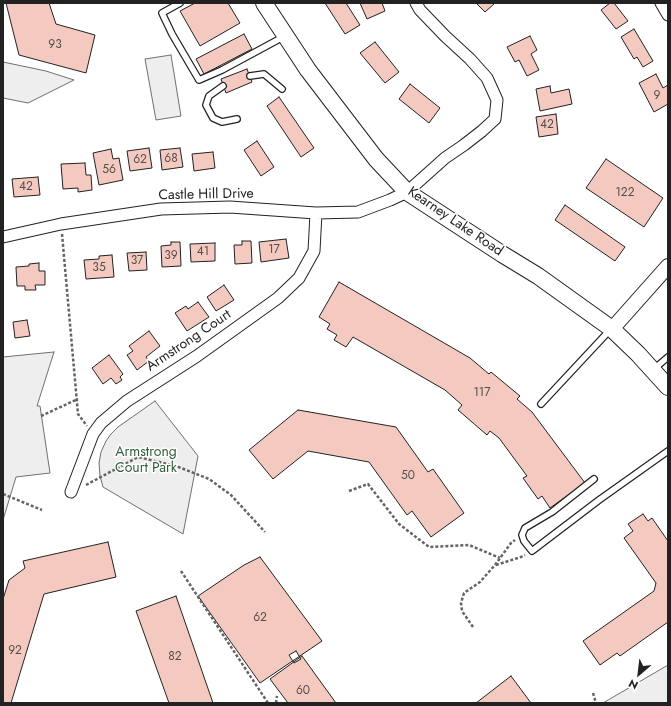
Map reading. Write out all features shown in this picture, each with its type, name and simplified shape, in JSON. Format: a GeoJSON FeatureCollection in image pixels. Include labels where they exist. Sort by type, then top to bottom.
{"type":"FeatureCollection","features":[{"type":"Feature","properties":{"kind":"main road","name":"Kearney Lake Road"},"geometry":{"type":"LineString","coordinates":[[264,3],[308,70],[376,159],[407,192],[538,276],[612,329],[638,354],[668,387]]}},
{"type":"Feature","properties":{"kind":"street","name":"Castle Hill Drive"},"geometry":{"type":"LineString","coordinates":[[3,237],[61,224],[160,209],[230,207],[316,213],[358,212],[407,192],[445,158],[482,131],[495,119],[497,100],[487,78],[470,59],[420,10],[416,3]]}},
{"type":"Feature","properties":{"kind":"street"},"geometry":{"type":"LineString","coordinates":[[661,3],[668,15]]}},
{"type":"Feature","properties":{"kind":"street","name":"Armstrong Court"},"geometry":{"type":"LineString","coordinates":[[71,492],[93,434],[101,423],[127,401],[197,356],[278,298],[299,278],[314,251],[316,213]]}},
{"type":"Feature","properties":{"kind":"street"},"geometry":{"type":"LineString","coordinates":[[612,329],[668,266]]}},
{"type":"Feature","properties":{"kind":"lane"},"geometry":{"type":"LineString","coordinates":[[180,3],[162,13],[172,34],[199,80],[222,70],[286,36]]}},
{"type":"Feature","properties":{"kind":"lane"},"geometry":{"type":"LineString","coordinates":[[250,76],[264,74],[282,89]]}},
{"type":"Feature","properties":{"kind":"lane"},"geometry":{"type":"LineString","coordinates":[[223,86],[209,96],[206,105],[213,118],[222,122],[237,119]]}},
{"type":"Feature","properties":{"kind":"lane"},"geometry":{"type":"LineString","coordinates":[[540,404],[612,329]]}},
{"type":"Feature","properties":{"kind":"lane"},"geometry":{"type":"LineString","coordinates":[[652,370],[668,358]]}},
{"type":"Feature","properties":{"kind":"lane"},"geometry":{"type":"LineString","coordinates":[[594,478],[552,512],[525,528],[522,535],[524,541],[532,550],[668,451]]}},
{"type":"Feature","properties":{"kind":"path"},"geometry":{"type":"LineString","coordinates":[[61,224],[78,399],[78,414],[93,434]]}},
{"type":"Feature","properties":{"kind":"path"},"geometry":{"type":"LineString","coordinates":[[41,416],[78,399]]}},
{"type":"Feature","properties":{"kind":"path"},"geometry":{"type":"LineString","coordinates":[[71,492],[138,457],[176,466],[209,479],[231,495],[265,532]]}},
{"type":"Feature","properties":{"kind":"path"},"geometry":{"type":"LineString","coordinates":[[349,491],[368,484],[399,524],[430,547],[469,545],[500,558]]}},
{"type":"Feature","properties":{"kind":"path"},"geometry":{"type":"LineString","coordinates":[[3,494],[42,510]]}},
{"type":"Feature","properties":{"kind":"path"},"geometry":{"type":"LineString","coordinates":[[473,626],[462,611],[461,604],[464,593],[480,582],[511,543],[522,535]]}},
{"type":"Feature","properties":{"kind":"path"},"geometry":{"type":"LineString","coordinates":[[495,565],[521,557],[532,550]]}},
{"type":"Feature","properties":{"kind":"path"},"geometry":{"type":"LineString","coordinates":[[181,571],[268,703]]}},
{"type":"Feature","properties":{"kind":"path"},"geometry":{"type":"LineString","coordinates":[[593,693],[596,703]]}},
{"type":"Feature","properties":{"kind":"path"},"geometry":{"type":"LineString","coordinates":[[276,703],[277,696]]}},
{"type":"Feature","properties":{"kind":"green space"},"geometry":{"type":"Polygon","coordinates":[[[171,55],[181,116],[156,120],[145,59],[171,55]]]}},
{"type":"Feature","properties":{"kind":"green space"},"geometry":{"type":"Polygon","coordinates":[[[3,62],[46,71],[74,80],[28,103],[3,98],[3,62]]]}},
{"type":"Feature","properties":{"kind":"green space"},"geometry":{"type":"Polygon","coordinates":[[[54,352],[37,406],[40,406],[50,473],[16,477],[3,520],[3,357],[54,352]]]}},
{"type":"Feature","properties":{"kind":"green space","name":"Armstrong Court Park"},"geometry":{"type":"Polygon","coordinates":[[[155,401],[198,456],[183,534],[103,487],[100,476],[99,463],[101,452],[111,434],[118,427],[155,401]]]}},
{"type":"Feature","properties":{"kind":"green space"},"geometry":{"type":"Polygon","coordinates":[[[668,665],[668,703],[603,703],[668,665]]]}},
{"type":"Feature","properties":{"kind":"building"},"geometry":{"type":"Polygon","coordinates":[[[6,3],[49,3],[56,24],[95,35],[86,73],[19,55],[6,3]]]}},
{"type":"Feature","properties":{"kind":"building"},"geometry":{"type":"Polygon","coordinates":[[[195,3],[228,3],[240,23],[200,46],[180,11],[195,3]]]}},
{"type":"Feature","properties":{"kind":"building"},"geometry":{"type":"Polygon","coordinates":[[[325,3],[346,3],[360,25],[345,34],[325,3]]]}},
{"type":"Feature","properties":{"kind":"building"},"geometry":{"type":"Polygon","coordinates":[[[360,3],[382,3],[385,11],[367,19],[360,3]]]}},
{"type":"Feature","properties":{"kind":"building"},"geometry":{"type":"Polygon","coordinates":[[[476,3],[495,3],[485,12],[476,3]]]}},
{"type":"Feature","properties":{"kind":"building"},"geometry":{"type":"Polygon","coordinates":[[[610,3],[614,3],[628,21],[616,29],[601,10],[610,3]]]}},
{"type":"Feature","properties":{"kind":"building"},"geometry":{"type":"Polygon","coordinates":[[[634,29],[653,61],[643,67],[637,57],[634,59],[621,37],[634,29]]]}},
{"type":"Feature","properties":{"kind":"building"},"geometry":{"type":"Polygon","coordinates":[[[244,34],[252,49],[204,74],[196,59],[244,34]]]}},
{"type":"Feature","properties":{"kind":"building"},"geometry":{"type":"Polygon","coordinates":[[[530,36],[537,50],[531,54],[539,70],[527,76],[519,60],[515,62],[507,47],[530,36]]]}},
{"type":"Feature","properties":{"kind":"building"},"geometry":{"type":"Polygon","coordinates":[[[375,42],[399,72],[385,83],[360,53],[375,42]]]}},
{"type":"Feature","properties":{"kind":"building"},"geometry":{"type":"Polygon","coordinates":[[[247,69],[252,82],[226,93],[221,79],[247,69]]]}},
{"type":"Feature","properties":{"kind":"building"},"geometry":{"type":"Polygon","coordinates":[[[656,74],[663,88],[668,85],[668,104],[654,112],[639,83],[656,74]]]}},
{"type":"Feature","properties":{"kind":"building"},"geometry":{"type":"Polygon","coordinates":[[[410,84],[440,108],[429,123],[399,99],[410,84]]]}},
{"type":"Feature","properties":{"kind":"building"},"geometry":{"type":"Polygon","coordinates":[[[550,86],[551,93],[569,89],[572,104],[540,111],[536,89],[550,86]]]}},
{"type":"Feature","properties":{"kind":"building"},"geometry":{"type":"Polygon","coordinates":[[[279,97],[314,148],[301,157],[267,106],[279,97]]]}},
{"type":"Feature","properties":{"kind":"building"},"geometry":{"type":"Polygon","coordinates":[[[556,114],[558,134],[539,137],[536,117],[556,114]]]}},
{"type":"Feature","properties":{"kind":"building"},"geometry":{"type":"Polygon","coordinates":[[[257,141],[274,167],[261,176],[244,150],[257,141]]]}},
{"type":"Feature","properties":{"kind":"building"},"geometry":{"type":"Polygon","coordinates":[[[149,148],[152,168],[130,171],[127,151],[149,148]]]}},
{"type":"Feature","properties":{"kind":"building"},"geometry":{"type":"Polygon","coordinates":[[[180,148],[183,167],[162,170],[160,150],[180,148]]]}},
{"type":"Feature","properties":{"kind":"building"},"geometry":{"type":"Polygon","coordinates":[[[111,149],[113,159],[119,158],[123,180],[99,185],[93,153],[111,149]]]}},
{"type":"Feature","properties":{"kind":"building"},"geometry":{"type":"Polygon","coordinates":[[[213,152],[215,168],[194,171],[192,154],[213,152]]]}},
{"type":"Feature","properties":{"kind":"building"},"geometry":{"type":"Polygon","coordinates":[[[606,159],[663,198],[644,227],[586,188],[606,159]]]}},
{"type":"Feature","properties":{"kind":"building"},"geometry":{"type":"Polygon","coordinates":[[[85,163],[86,175],[91,175],[92,190],[78,192],[78,188],[63,189],[61,164],[85,163]]]}},
{"type":"Feature","properties":{"kind":"building"},"geometry":{"type":"Polygon","coordinates":[[[38,177],[40,195],[14,197],[12,179],[38,177]]]}},
{"type":"Feature","properties":{"kind":"building"},"geometry":{"type":"Polygon","coordinates":[[[565,205],[625,247],[615,261],[555,220],[565,205]]]}},
{"type":"Feature","properties":{"kind":"building"},"geometry":{"type":"Polygon","coordinates":[[[286,239],[289,258],[261,262],[259,242],[286,239]]]}},
{"type":"Feature","properties":{"kind":"building"},"geometry":{"type":"Polygon","coordinates":[[[242,241],[251,241],[252,263],[235,264],[234,245],[242,245],[242,241]]]}},
{"type":"Feature","properties":{"kind":"building"},"geometry":{"type":"Polygon","coordinates":[[[171,242],[180,242],[181,266],[162,267],[161,246],[171,245],[171,242]]]}},
{"type":"Feature","properties":{"kind":"building"},"geometry":{"type":"Polygon","coordinates":[[[215,243],[215,261],[191,262],[190,244],[215,243]]]}},
{"type":"Feature","properties":{"kind":"building"},"geometry":{"type":"Polygon","coordinates":[[[146,252],[147,270],[129,271],[127,253],[146,252]]]}},
{"type":"Feature","properties":{"kind":"building"},"geometry":{"type":"Polygon","coordinates":[[[112,255],[114,277],[86,279],[84,260],[99,259],[99,256],[112,255]]]}},
{"type":"Feature","properties":{"kind":"building"},"geometry":{"type":"Polygon","coordinates":[[[39,263],[39,271],[45,271],[45,285],[35,285],[36,290],[25,290],[25,286],[17,286],[16,267],[29,266],[29,264],[39,263]]]}},
{"type":"Feature","properties":{"kind":"building"},"geometry":{"type":"Polygon","coordinates":[[[339,282],[470,358],[489,374],[491,372],[520,396],[517,399],[532,412],[585,483],[550,508],[542,496],[538,499],[523,478],[527,476],[499,438],[490,431],[487,435],[458,410],[462,405],[445,390],[353,337],[346,347],[334,340],[337,335],[327,329],[330,324],[319,317],[339,282]]]}},
{"type":"Feature","properties":{"kind":"building"},"geometry":{"type":"Polygon","coordinates":[[[224,285],[234,300],[216,311],[207,297],[224,285]]]}},
{"type":"Feature","properties":{"kind":"building"},"geometry":{"type":"Polygon","coordinates":[[[198,302],[209,317],[187,331],[175,313],[186,306],[188,309],[198,302]]]}},
{"type":"Feature","properties":{"kind":"building"},"geometry":{"type":"Polygon","coordinates":[[[27,320],[30,336],[15,338],[13,322],[27,320]]]}},
{"type":"Feature","properties":{"kind":"building"},"geometry":{"type":"Polygon","coordinates":[[[149,331],[160,346],[146,357],[149,361],[137,370],[127,355],[133,351],[129,346],[149,331]]]}},
{"type":"Feature","properties":{"kind":"building"},"geometry":{"type":"Polygon","coordinates":[[[109,355],[123,374],[120,377],[122,380],[116,384],[111,378],[103,384],[92,368],[109,355]]]}},
{"type":"Feature","properties":{"kind":"building"},"geometry":{"type":"Polygon","coordinates":[[[298,410],[396,427],[428,472],[433,469],[464,513],[431,537],[412,511],[407,515],[369,462],[308,451],[273,479],[249,450],[298,410]]]}},
{"type":"Feature","properties":{"kind":"building"},"geometry":{"type":"Polygon","coordinates":[[[643,514],[648,521],[652,518],[668,541],[668,622],[620,656],[617,653],[600,665],[583,641],[654,591],[656,583],[624,538],[633,531],[628,524],[643,514]]]}},
{"type":"Feature","properties":{"kind":"building"},"geometry":{"type":"Polygon","coordinates":[[[108,542],[116,577],[44,594],[11,703],[3,703],[3,599],[9,580],[25,568],[23,561],[108,542]]]}},
{"type":"Feature","properties":{"kind":"building"},"geometry":{"type":"Polygon","coordinates":[[[260,557],[322,641],[260,683],[198,596],[244,565],[260,557]]]}},
{"type":"Feature","properties":{"kind":"building"},"geometry":{"type":"Polygon","coordinates":[[[176,596],[213,703],[169,703],[136,611],[176,596]]]}},
{"type":"Feature","properties":{"kind":"building"},"geometry":{"type":"Polygon","coordinates":[[[296,651],[301,659],[294,663],[289,655],[296,651]]]}},
{"type":"Feature","properties":{"kind":"building"},"geometry":{"type":"Polygon","coordinates":[[[302,656],[336,703],[288,703],[270,679],[302,656]]]}},
{"type":"Feature","properties":{"kind":"building"},"geometry":{"type":"Polygon","coordinates":[[[511,676],[531,703],[476,703],[511,676]]]}}]}
